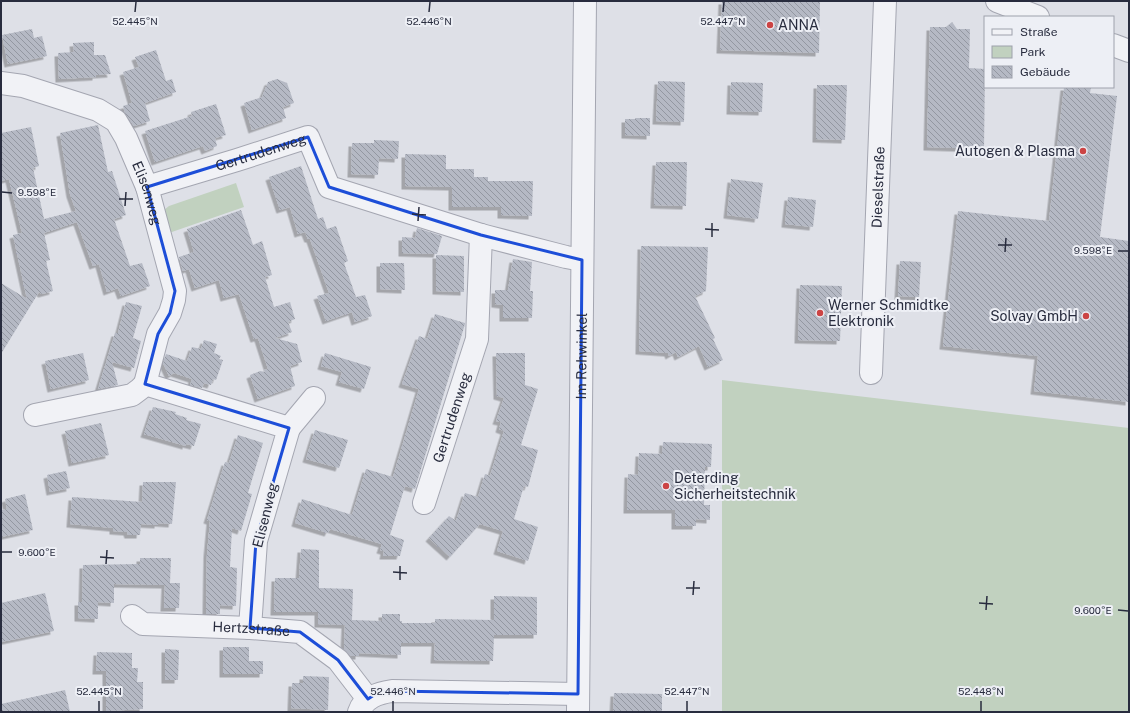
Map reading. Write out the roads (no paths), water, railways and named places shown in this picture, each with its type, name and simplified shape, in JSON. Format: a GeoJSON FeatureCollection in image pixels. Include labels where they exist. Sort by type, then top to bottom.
{"type":"FeatureCollection","features":[{"type":"Feature","properties":{"kind":"street","name":"Im Rehwinkel"},"geometry":{"type":"LineString","coordinates":[[578,703],[585,1]]}},
{"type":"Feature","properties":{"kind":"street","name":"Dieselstraße"},"geometry":{"type":"LineString","coordinates":[[871,373],[885,1]]}},
{"type":"Feature","properties":{"kind":"street"},"geometry":{"type":"LineString","coordinates":[[997,1],[1035,16]]}},
{"type":"Feature","properties":{"kind":"street"},"geometry":{"type":"LineString","coordinates":[[1114,45],[1129,51]]}},
{"type":"Feature","properties":{"kind":"street","name":"Elisenweg"},"geometry":{"type":"LineString","coordinates":[[1,84],[23,86],[98,110],[116,121],[126,138],[147,187],[175,291],[170,313],[158,334],[145,384]]}},
{"type":"Feature","properties":{"kind":"street","name":"Gertrudenweg"},"geometry":{"type":"LineString","coordinates":[[147,187],[308,137],[329,187],[481,235],[582,260]]}},
{"type":"Feature","properties":{"kind":"street","name":"Gertrudenweg"},"geometry":{"type":"LineString","coordinates":[[424,503],[477,340],[481,235]]}},
{"type":"Feature","properties":{"kind":"street"},"geometry":{"type":"LineString","coordinates":[[35,415],[132,395],[145,384],[289,428]]}},
{"type":"Feature","properties":{"kind":"street","name":"Elisenweg"},"geometry":{"type":"LineString","coordinates":[[250,628],[256,541],[289,428],[314,398]]}},
{"type":"Feature","properties":{"kind":"street","name":"Hertzstraße"},"geometry":{"type":"LineString","coordinates":[[132,616],[143,624],[250,628],[300,632],[338,660],[364,706],[377,693],[392,691],[578,703]]}},
{"type":"Feature","properties":{"kind":"place","name":"ANNA"},"geometry":{"type":"Point","coordinates":[770,25]}},
{"type":"Feature","properties":{"kind":"place","name":"Autogen & Plasma"},"geometry":{"type":"Point","coordinates":[1083,151]}},
{"type":"Feature","properties":{"kind":"place","name":"Werner Schmidtke Elektronik"},"geometry":{"type":"Point","coordinates":[820,313]}},
{"type":"Feature","properties":{"kind":"place","name":"Solvay GmbH"},"geometry":{"type":"Point","coordinates":[1086,316]}},
{"type":"Feature","properties":{"kind":"place","name":"Deterding Sicherheitstechnik"},"geometry":{"type":"Point","coordinates":[666,486]}}]}
